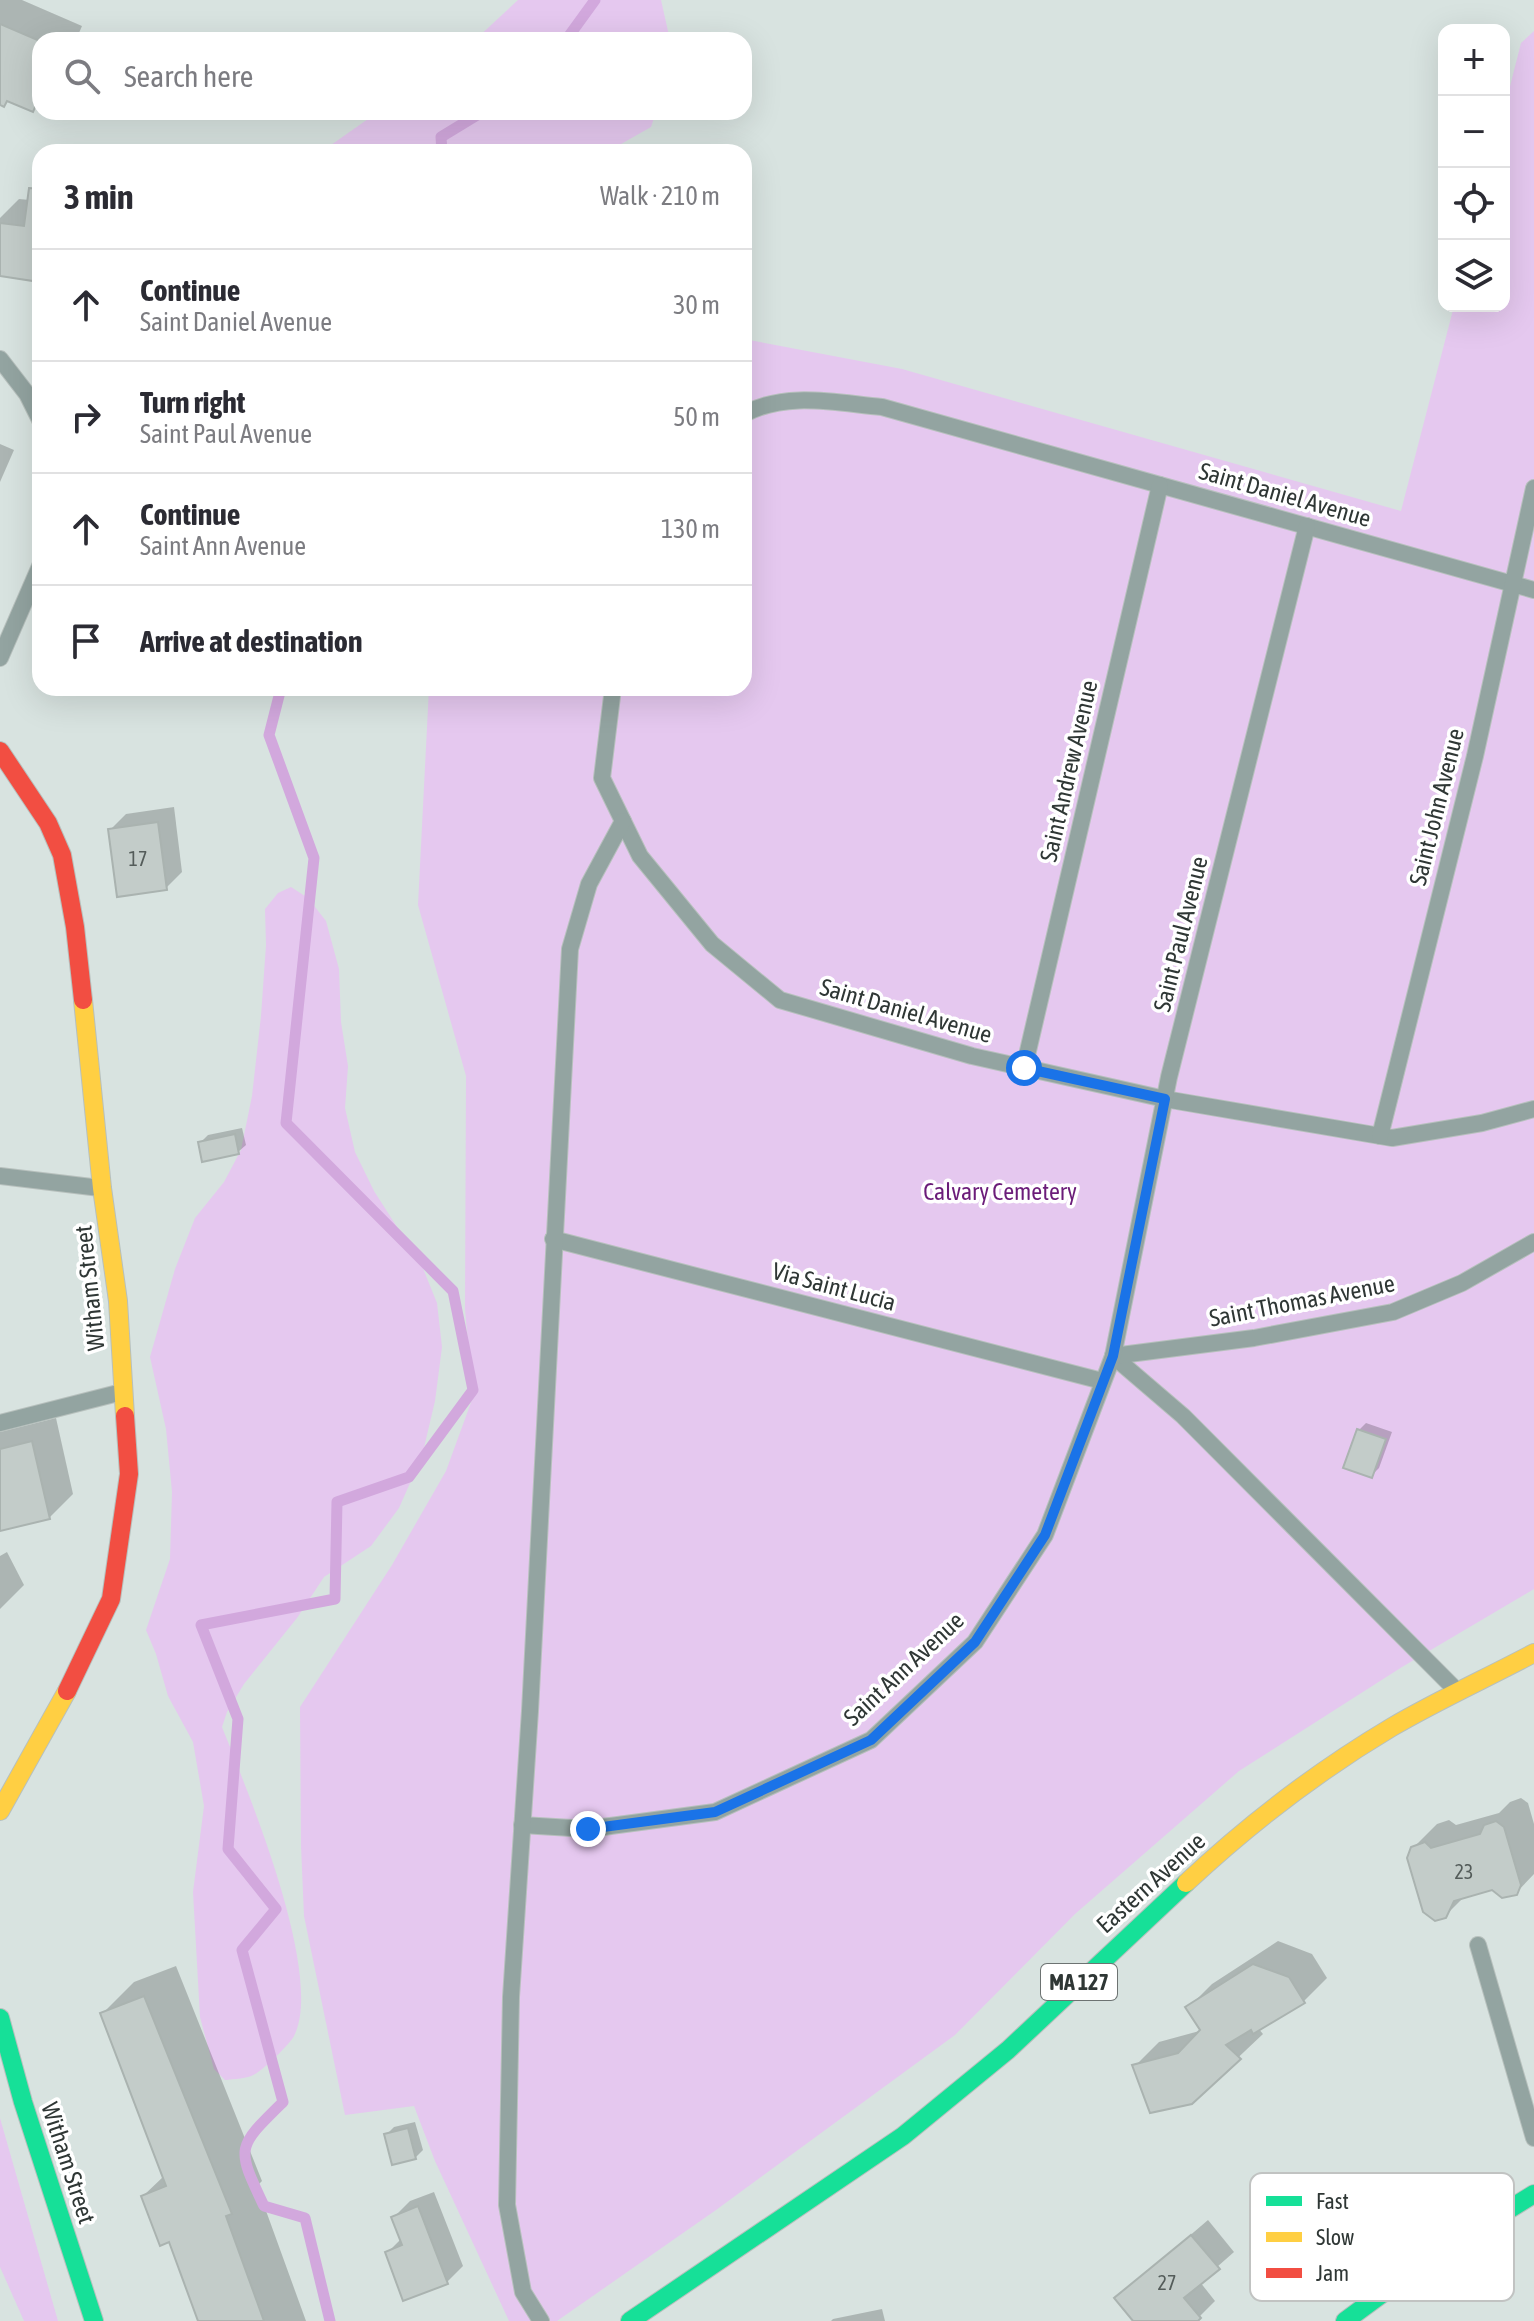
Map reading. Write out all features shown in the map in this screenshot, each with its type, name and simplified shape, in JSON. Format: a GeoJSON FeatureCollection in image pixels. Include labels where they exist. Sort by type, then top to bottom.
{"type":"FeatureCollection","features":[{"type":"Feature","properties":{"kind":"street","name":"Witham Street"},"geometry":{"type":"LineString","coordinates":[[0,751],[48,823],[62,855],[75,927],[102,1188],[118,1301],[129,1474],[111,1599],[82,1663],[0,1811]]}},
{"type":"Feature","properties":{"kind":"street","name":"Eastern Avenue"},"geometry":{"type":"LineString","coordinates":[[630,2321],[903,2136],[1008,2050],[1218,1853],[1302,1787],[1392,1727],[1534,1653]]}},
{"type":"Feature","properties":{"kind":"street","name":"Witham Street"},"geometry":{"type":"LineString","coordinates":[[0,2018],[23,2102],[94,2321]]}},
{"type":"Feature","properties":{"kind":"street"},"geometry":{"type":"LineString","coordinates":[[1514,2206],[1534,2194]]}},
{"type":"Feature","properties":{"kind":"street"},"geometry":{"type":"LineString","coordinates":[[1345,2321],[1372,2301]]}},
{"type":"Feature","properties":{"kind":"lane"},"geometry":{"type":"LineString","coordinates":[[0,359],[32,404]]}},
{"type":"Feature","properties":{"kind":"lane","name":"Saint Daniel Avenue"},"geometry":{"type":"LineString","coordinates":[[752,410],[795,399],[882,407],[1534,590]]}},
{"type":"Feature","properties":{"kind":"lane","name":"Saint Andrew Avenue"},"geometry":{"type":"LineString","coordinates":[[1024,1068],[1160,485]]}},
{"type":"Feature","properties":{"kind":"lane","name":"Saint John Avenue"},"geometry":{"type":"LineString","coordinates":[[1380,1136],[1475,756],[1534,488]]}},
{"type":"Feature","properties":{"kind":"lane","name":"Saint Paul Avenue"},"geometry":{"type":"LineString","coordinates":[[1113,1356],[1165,1099],[1307,526]]}},
{"type":"Feature","properties":{"kind":"lane"},"geometry":{"type":"LineString","coordinates":[[0,658],[32,584]]}},
{"type":"Feature","properties":{"kind":"lane","name":"Saint Daniel Avenue"},"geometry":{"type":"LineString","coordinates":[[612,696],[602,778],[640,856],[712,944],[780,1000],[972,1056],[1024,1068],[1165,1099],[1392,1138],[1482,1123],[1534,1109]]}},
{"type":"Feature","properties":{"kind":"lane"},"geometry":{"type":"LineString","coordinates":[[541,2321],[523,2292],[507,2205],[511,1997],[570,949],[589,884],[623,821]]}},
{"type":"Feature","properties":{"kind":"lane"},"geometry":{"type":"LineString","coordinates":[[0,1163],[38,1180]]}},
{"type":"Feature","properties":{"kind":"lane"},"geometry":{"type":"LineString","coordinates":[[0,1176],[102,1188]]}},
{"type":"Feature","properties":{"kind":"lane","name":"Via Saint Lucia"},"geometry":{"type":"LineString","coordinates":[[553,1239],[1102,1381]]}},
{"type":"Feature","properties":{"kind":"lane","name":"Saint Thomas Avenue"},"geometry":{"type":"LineString","coordinates":[[1113,1356],[1254,1338],[1393,1312],[1462,1283],[1534,1242]]}},
{"type":"Feature","properties":{"kind":"lane"},"geometry":{"type":"LineString","coordinates":[[1113,1356],[1183,1416],[1458,1692]]}},
{"type":"Feature","properties":{"kind":"lane","name":"Saint Ann Avenue"},"geometry":{"type":"LineString","coordinates":[[522,1825],[588,1829],[715,1812],[871,1740],[975,1642],[1045,1535],[1113,1356]]}},
{"type":"Feature","properties":{"kind":"lane"},"geometry":{"type":"LineString","coordinates":[[0,1423],[124,1391]]}},
{"type":"Feature","properties":{"kind":"lane"},"geometry":{"type":"LineString","coordinates":[[1478,1945],[1534,2138]]}},
{"type":"Feature","properties":{"kind":"green space"},"geometry":{"type":"Polygon","coordinates":[[[518,0],[661,0],[668,32],[484,32],[518,0]]]}},
{"type":"Feature","properties":{"kind":"green space","name":"Calvary Cemetery"},"geometry":{"type":"Polygon","coordinates":[[[1534,31],[1534,1589],[1402,1667],[1239,1771],[1075,1914],[955,2035],[716,2210],[557,2321],[509,2321],[435,2161],[414,2106],[345,2115],[304,1916],[300,1707],[392,1565],[446,1471],[473,1397],[465,1309],[466,1076],[418,905],[429,696],[752,696],[752,341],[902,369],[1401,511],[1452,312],[1510,312],[1510,86],[1521,43],[1534,31]]]}},
{"type":"Feature","properties":{"kind":"green space"},"geometry":{"type":"Polygon","coordinates":[[[367,120],[653,120],[651,127],[621,144],[332,144],[367,120]]]}},
{"type":"Feature","properties":{"kind":"green space"},"geometry":{"type":"Polygon","coordinates":[[[291,887],[308,898],[326,921],[339,969],[341,1022],[348,1066],[345,1108],[355,1152],[374,1191],[422,1266],[437,1303],[442,1347],[435,1401],[422,1456],[399,1508],[371,1546],[324,1577],[297,1618],[244,1684],[222,1727],[279,1882],[299,1971],[301,2008],[294,2036],[276,2056],[252,2076],[225,2080],[214,2069],[200,2017],[193,1892],[204,1806],[193,1742],[168,1696],[146,1630],[170,1559],[172,1492],[166,1429],[150,1357],[175,1269],[195,1218],[224,1182],[241,1150],[252,1096],[261,1016],[265,909],[278,893],[291,887]]]}},
{"type":"Feature","properties":{"kind":"green space"},"geometry":{"type":"Polygon","coordinates":[[[0,2118],[58,2321],[24,2321],[0,2267],[0,2118]]]}},
{"type":"Feature","properties":{"kind":"building"},"geometry":{"type":"Polygon","coordinates":[[[0,24],[32,38],[32,112],[7,101],[4,107],[0,105],[0,24]]]}},
{"type":"Feature","properties":{"kind":"building"},"geometry":{"type":"Polygon","coordinates":[[[29,188],[32,188],[32,281],[0,276],[0,223],[24,226],[29,188]]]}},
{"type":"Feature","properties":{"kind":"building"},"geometry":{"type":"Polygon","coordinates":[[[158,822],[167,890],[117,897],[108,829],[158,822]]]}},
{"type":"Feature","properties":{"kind":"building"},"geometry":{"type":"Polygon","coordinates":[[[235,1134],[239,1154],[202,1162],[198,1142],[235,1134]]]}},
{"type":"Feature","properties":{"kind":"building"},"geometry":{"type":"Polygon","coordinates":[[[1357,1429],[1386,1439],[1372,1478],[1343,1468],[1357,1429]]]}},
{"type":"Feature","properties":{"kind":"building"},"geometry":{"type":"Polygon","coordinates":[[[32,1441],[50,1519],[0,1531],[0,1449],[32,1441]]]}},
{"type":"Feature","properties":{"kind":"building"},"geometry":{"type":"Polygon","coordinates":[[[1496,1821],[1504,1827],[1521,1885],[1517,1895],[1502,1898],[1492,1890],[1454,1901],[1446,1918],[1435,1921],[1423,1912],[1407,1858],[1411,1847],[1425,1842],[1431,1848],[1480,1834],[1484,1825],[1496,1821]]]}},
{"type":"Feature","properties":{"kind":"building"},"geometry":{"type":"Polygon","coordinates":[[[1253,1964],[1289,1977],[1305,2003],[1253,2034],[1251,2030],[1226,2045],[1241,2059],[1192,2104],[1150,2113],[1132,2065],[1178,2053],[1200,2030],[1185,2007],[1253,1964]]]}},
{"type":"Feature","properties":{"kind":"building"},"geometry":{"type":"Polygon","coordinates":[[[144,1996],[232,2214],[226,2216],[264,2321],[198,2321],[169,2242],[160,2246],[141,2196],[166,2186],[100,2013],[144,1996]]]}},
{"type":"Feature","properties":{"kind":"building"},"geometry":{"type":"Polygon","coordinates":[[[408,2128],[416,2159],[392,2165],[384,2134],[408,2128]]]}},
{"type":"Feature","properties":{"kind":"building"},"geometry":{"type":"Polygon","coordinates":[[[418,2206],[448,2284],[403,2301],[385,2252],[402,2245],[391,2217],[418,2206]]]}},
{"type":"Feature","properties":{"kind":"building"},"geometry":{"type":"Polygon","coordinates":[[[1191,2235],[1220,2269],[1184,2298],[1201,2318],[1198,2321],[1133,2321],[1114,2298],[1191,2235]]]}},
{"type":"Feature","properties":{"kind":"waterway"},"geometry":{"type":"LineString","coordinates":[[572,32],[595,0]]}},
{"type":"Feature","properties":{"kind":"waterway"},"geometry":{"type":"LineString","coordinates":[[441,144],[441,137],[469,120]]}},
{"type":"Feature","properties":{"kind":"waterway"},"geometry":{"type":"LineString","coordinates":[[279,696],[269,735],[314,858],[286,1123],[453,1291],[473,1390],[409,1477],[337,1502],[335,1599],[201,1625],[238,1719],[228,1849],[276,1909],[242,1950],[283,2102],[256,2129],[245,2149],[245,2159],[264,2206],[305,2218],[330,2321]]}},
{"type":"Feature","properties":{"kind":"traffic: fast"},"geometry":{"type":"LineString","coordinates":[[630,2321],[903,2136],[1008,2050],[1186,1883]]}},
{"type":"Feature","properties":{"kind":"traffic: fast"},"geometry":{"type":"LineString","coordinates":[[0,2018],[23,2102],[94,2321]]}},
{"type":"Feature","properties":{"kind":"traffic: fast"},"geometry":{"type":"LineString","coordinates":[[1514,2206],[1534,2194]]}},
{"type":"Feature","properties":{"kind":"traffic: fast"},"geometry":{"type":"LineString","coordinates":[[1345,2321],[1372,2301]]}},
{"type":"Feature","properties":{"kind":"traffic: slow"},"geometry":{"type":"LineString","coordinates":[[83,1000],[102,1188],[118,1301],[125,1416]]}},
{"type":"Feature","properties":{"kind":"traffic: slow"},"geometry":{"type":"LineString","coordinates":[[1186,1883],[1259,1820],[1364,1744],[1409,1717],[1534,1653]]}},
{"type":"Feature","properties":{"kind":"traffic: slow"},"geometry":{"type":"LineString","coordinates":[[0,1811],[67,1691]]}},
{"type":"Feature","properties":{"kind":"traffic: jam"},"geometry":{"type":"LineString","coordinates":[[0,751],[48,823],[62,855],[75,927],[83,1000]]}},
{"type":"Feature","properties":{"kind":"traffic: jam"},"geometry":{"type":"LineString","coordinates":[[67,1691],[111,1599],[129,1474],[125,1416]]}},
{"type":"Feature","properties":{"kind":"route"},"geometry":{"type":"LineString","coordinates":[[588,1829],[715,1812],[871,1740],[975,1642],[1045,1535],[1113,1356],[1165,1099],[1024,1068]]}}]}
